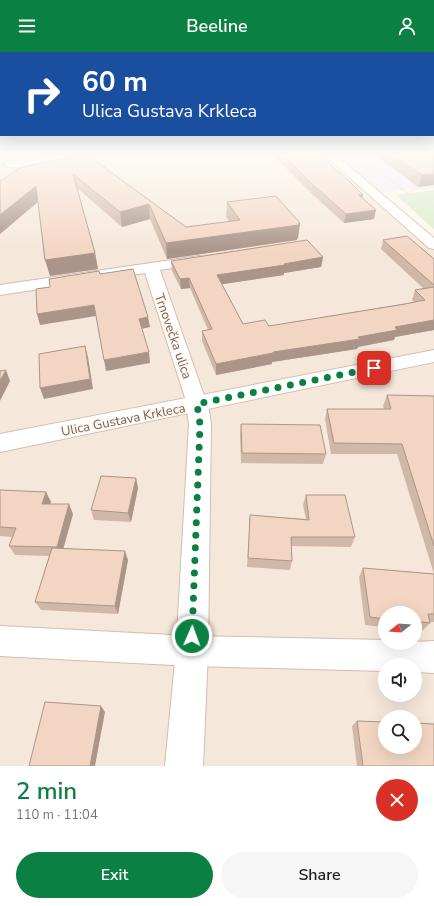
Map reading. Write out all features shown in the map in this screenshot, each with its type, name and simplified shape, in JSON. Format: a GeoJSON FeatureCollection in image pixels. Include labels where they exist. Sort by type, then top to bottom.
{"type":"FeatureCollection","features":[{"type":"Feature","properties":{"kind":"main road","name":"Ulica Gustava Krkleca"},"geometry":{"type":"LineString","coordinates":[[0,443],[434,356]]}},
{"type":"Feature","properties":{"kind":"main road"},"geometry":{"type":"LineString","coordinates":[[184,766],[192,651],[200,424],[197,404]]}},
{"type":"Feature","properties":{"kind":"street"},"geometry":{"type":"LineString","coordinates":[[365,185],[434,244]]}},
{"type":"Feature","properties":{"kind":"street"},"geometry":{"type":"LineString","coordinates":[[0,290],[214,258]]}},
{"type":"Feature","properties":{"kind":"street","name":"Trnovečka ulica"},"geometry":{"type":"LineString","coordinates":[[151,267],[197,404]]}},
{"type":"Feature","properties":{"kind":"street"},"geometry":{"type":"LineString","coordinates":[[0,642],[192,651],[434,657]]}},
{"type":"Feature","properties":{"kind":"path"},"geometry":{"type":"LineString","coordinates":[[404,199],[407,193],[415,190],[434,188]]}},
{"type":"Feature","properties":{"kind":"shaded area"},"geometry":{"type":"Polygon","coordinates":[[[0,185],[365,185],[434,245],[434,766],[0,766],[0,185]]]}},
{"type":"Feature","properties":{"kind":"shaded area"},"geometry":{"type":"Polygon","coordinates":[[[372,185],[434,185],[434,186],[381,193],[372,185]]]}},
{"type":"Feature","properties":{"kind":"green space"},"geometry":{"type":"Polygon","coordinates":[[[434,190],[434,229],[396,195],[434,190]]]}},
{"type":"Feature","properties":{"kind":"building"},"geometry":{"type":"Polygon","coordinates":[[[0,185],[76,185],[95,253],[45,260],[36,186],[0,215],[0,185]]]}},
{"type":"Feature","properties":{"kind":"building"},"geometry":{"type":"Polygon","coordinates":[[[87,185],[129,185],[186,227],[240,220],[227,202],[276,196],[300,223],[298,224],[299,225],[166,243],[149,204],[120,212],[87,185]]]}},
{"type":"Feature","properties":{"kind":"building"},"geometry":{"type":"Polygon","coordinates":[[[313,185],[353,185],[363,195],[359,195],[376,210],[346,214],[313,185]]]}},
{"type":"Feature","properties":{"kind":"building"},"geometry":{"type":"Polygon","coordinates":[[[407,236],[434,259],[434,285],[383,240],[407,236]]]}},
{"type":"Feature","properties":{"kind":"building"},"geometry":{"type":"Polygon","coordinates":[[[307,240],[323,257],[284,264],[285,265],[217,275],[243,324],[265,320],[269,326],[405,304],[425,300],[415,290],[434,287],[434,320],[395,327],[397,330],[358,337],[360,339],[273,352],[216,364],[202,331],[212,329],[189,278],[180,279],[171,261],[307,240]]]}},
{"type":"Feature","properties":{"kind":"building"},"geometry":{"type":"Polygon","coordinates":[[[133,269],[148,317],[139,319],[149,352],[104,360],[94,305],[37,314],[36,289],[50,287],[49,279],[99,271],[100,274],[133,269]]]}},
{"type":"Feature","properties":{"kind":"building"},"geometry":{"type":"Polygon","coordinates":[[[85,346],[90,379],[40,388],[39,354],[85,346]]]}},
{"type":"Feature","properties":{"kind":"building"},"geometry":{"type":"Polygon","coordinates":[[[6,370],[0,381],[0,371],[6,370]]]}},
{"type":"Feature","properties":{"kind":"building"},"geometry":{"type":"Polygon","coordinates":[[[387,395],[434,396],[434,546],[402,444],[334,443],[327,409],[391,409],[387,395]]]}},
{"type":"Feature","properties":{"kind":"building"},"geometry":{"type":"Polygon","coordinates":[[[241,424],[320,425],[326,454],[242,453],[241,424]]]}},
{"type":"Feature","properties":{"kind":"building"},"geometry":{"type":"Polygon","coordinates":[[[101,476],[136,478],[128,513],[91,510],[101,476]]]}},
{"type":"Feature","properties":{"kind":"building"},"geometry":{"type":"Polygon","coordinates":[[[0,490],[46,492],[42,504],[69,504],[57,547],[9,546],[16,528],[0,527],[0,490]]]}},
{"type":"Feature","properties":{"kind":"building"},"geometry":{"type":"Polygon","coordinates":[[[306,495],[345,495],[355,537],[291,537],[292,561],[248,558],[250,515],[309,520],[306,495]]]}},
{"type":"Feature","properties":{"kind":"building"},"geometry":{"type":"Polygon","coordinates":[[[52,548],[125,551],[115,606],[35,602],[52,548]]]}},
{"type":"Feature","properties":{"kind":"building"},"geometry":{"type":"Polygon","coordinates":[[[363,568],[434,574],[434,614],[428,614],[430,623],[422,622],[422,606],[378,606],[378,618],[370,617],[363,568]]]}},
{"type":"Feature","properties":{"kind":"building"},"geometry":{"type":"Polygon","coordinates":[[[45,702],[101,706],[90,766],[29,766],[45,702]]]}},
{"type":"Feature","properties":{"kind":"building"},"geometry":{"type":"Polygon","coordinates":[[[357,721],[378,722],[378,754],[422,754],[422,723],[434,724],[434,766],[363,766],[357,721]]]}},
{"type":"Feature","properties":{"kind":"route"},"geometry":{"type":"LineString","coordinates":[[192,636],[200,424],[197,404],[374,368]]}}]}
